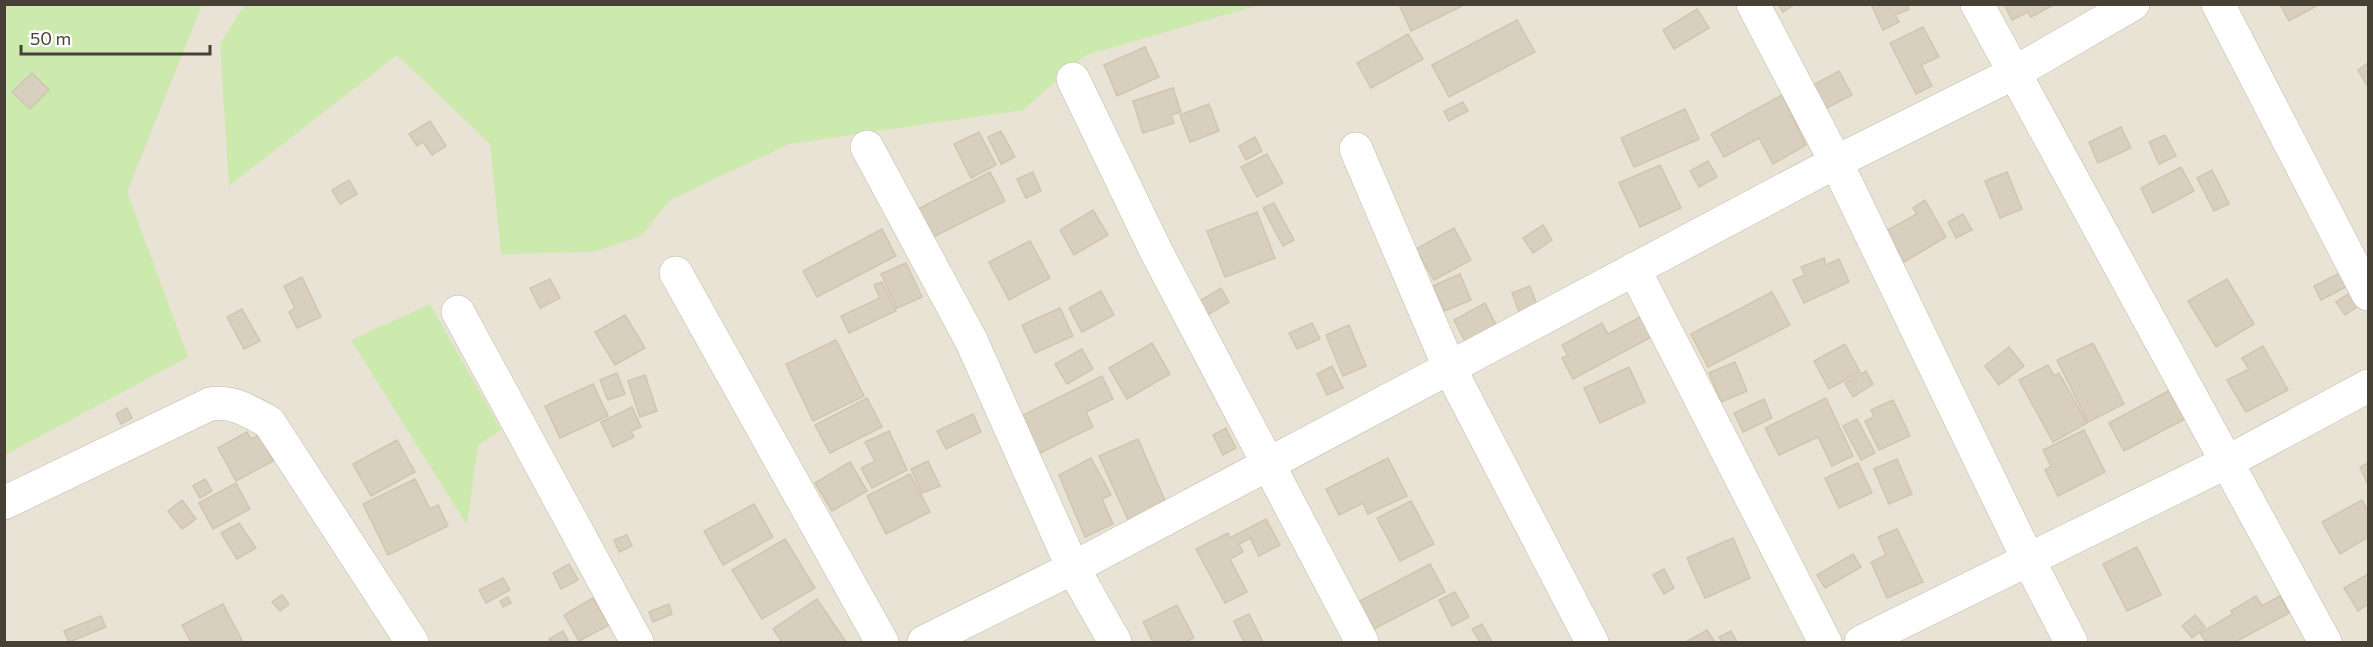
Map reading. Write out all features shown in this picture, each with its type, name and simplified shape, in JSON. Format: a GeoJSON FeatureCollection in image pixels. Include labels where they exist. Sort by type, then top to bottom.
{"type":"FeatureCollection","features":[{"type":"Feature","properties":{"kind":"street"},"geometry":{"type":"LineString","coordinates":[[1753,4],[1836,162],[2028,559],[2071,642]]}},
{"type":"Feature","properties":{"kind":"street"},"geometry":{"type":"LineString","coordinates":[[1977,4],[2325,642]]}},
{"type":"Feature","properties":{"kind":"street"},"geometry":{"type":"LineString","coordinates":[[924,642],[1073,568],[1269,465],[1836,162],[2014,73],[2133,4]]}},
{"type":"Feature","properties":{"kind":"street"},"geometry":{"type":"LineString","coordinates":[[2218,4],[2368,294]]}},
{"type":"Feature","properties":{"kind":"street"},"geometry":{"type":"LineString","coordinates":[[1073,79],[1156,252],[1362,642]]}},
{"type":"Feature","properties":{"kind":"street"},"geometry":{"type":"LineString","coordinates":[[867,147],[971,340],[1073,568],[1115,642]]}},
{"type":"Feature","properties":{"kind":"street"},"geometry":{"type":"LineString","coordinates":[[1356,149],[1450,369],[1592,642]]}},
{"type":"Feature","properties":{"kind":"street"},"geometry":{"type":"LineString","coordinates":[[1634,269],[1825,642]]}},
{"type":"Feature","properties":{"kind":"street"},"geometry":{"type":"LineString","coordinates":[[676,273],[882,642]]}},
{"type":"Feature","properties":{"kind":"street"},"geometry":{"type":"LineString","coordinates":[[458,312],[637,642]]}},
{"type":"Feature","properties":{"kind":"street"},"geometry":{"type":"LineString","coordinates":[[1862,642],[2227,462],[2368,386]]}},
{"type":"Feature","properties":{"kind":"street"},"geometry":{"type":"LineString","coordinates":[[4,503],[210,404],[223,402],[245,409],[269,422],[412,642]]}},
{"type":"Feature","properties":{"kind":"shaded area"},"geometry":{"type":"Polygon","coordinates":[[[5,5],[2368,5],[2368,642],[5,642],[5,5]]]}},
{"type":"Feature","properties":{"kind":"green space"},"geometry":{"type":"Polygon","coordinates":[[[245,4],[1259,5],[1086,55],[1023,110],[789,144],[670,200],[641,236],[593,252],[501,254],[490,144],[397,55],[229,186],[220,44],[245,4]]]}},
{"type":"Feature","properties":{"kind":"green space"},"geometry":{"type":"Polygon","coordinates":[[[5,5],[202,5],[127,192],[188,357],[5,455],[5,5]]]}},
{"type":"Feature","properties":{"kind":"green space"},"geometry":{"type":"Polygon","coordinates":[[[430,304],[501,430],[478,445],[467,525],[351,340],[430,304]]]}},
{"type":"Feature","properties":{"kind":"building"},"geometry":{"type":"Polygon","coordinates":[[[1399,4],[1466,4],[1411,31],[1399,4]]]}},
{"type":"Feature","properties":{"kind":"building"},"geometry":{"type":"Polygon","coordinates":[[[1778,4],[1795,4],[1783,12],[1778,4]]]}},
{"type":"Feature","properties":{"kind":"building"},"geometry":{"type":"Polygon","coordinates":[[[1871,4],[1907,4],[1909,9],[1895,15],[1899,22],[1883,30],[1871,4]]]}},
{"type":"Feature","properties":{"kind":"building"},"geometry":{"type":"Polygon","coordinates":[[[2004,4],[2055,4],[2031,17],[2028,12],[2012,20],[2004,4]]]}},
{"type":"Feature","properties":{"kind":"building"},"geometry":{"type":"Polygon","coordinates":[[[2280,4],[2320,4],[2289,21],[2280,4]]]}},
{"type":"Feature","properties":{"kind":"building"},"geometry":{"type":"Polygon","coordinates":[[[1697,9],[1709,28],[1674,49],[1663,30],[1697,9]]]}},
{"type":"Feature","properties":{"kind":"building"},"geometry":{"type":"Polygon","coordinates":[[[1517,20],[1535,52],[1449,97],[1432,65],[1517,20]]]}},
{"type":"Feature","properties":{"kind":"building"},"geometry":{"type":"Polygon","coordinates":[[[1923,27],[1939,57],[1921,65],[1932,86],[1916,94],[1890,43],[1923,27]]]}},
{"type":"Feature","properties":{"kind":"building"},"geometry":{"type":"Polygon","coordinates":[[[1408,34],[1423,59],[1371,88],[1357,63],[1408,34]]]}},
{"type":"Feature","properties":{"kind":"building"},"geometry":{"type":"Polygon","coordinates":[[[1145,47],[1159,77],[1117,96],[1104,65],[1145,47]]]}},
{"type":"Feature","properties":{"kind":"building"},"geometry":{"type":"Polygon","coordinates":[[[2368,63],[2368,87],[2358,70],[2368,63]]]}},
{"type":"Feature","properties":{"kind":"building"},"geometry":{"type":"Polygon","coordinates":[[[1839,71],[1852,95],[1821,111],[1808,88],[1839,71]]]}},
{"type":"Feature","properties":{"kind":"building"},"geometry":{"type":"Polygon","coordinates":[[[32,73],[49,90],[30,109],[12,92],[32,73]]]}},
{"type":"Feature","properties":{"kind":"building"},"geometry":{"type":"Polygon","coordinates":[[[1173,88],[1181,112],[1171,115],[1174,123],[1143,133],[1133,101],[1173,88]]]}},
{"type":"Feature","properties":{"kind":"building"},"geometry":{"type":"Polygon","coordinates":[[[1782,95],[1806,145],[1773,164],[1759,138],[1724,157],[1711,134],[1782,95]]]}},
{"type":"Feature","properties":{"kind":"building"},"geometry":{"type":"Polygon","coordinates":[[[1463,102],[1468,111],[1449,121],[1444,111],[1463,102]]]}},
{"type":"Feature","properties":{"kind":"building"},"geometry":{"type":"Polygon","coordinates":[[[1209,104],[1219,131],[1190,142],[1180,115],[1209,104]]]}},
{"type":"Feature","properties":{"kind":"building"},"geometry":{"type":"Polygon","coordinates":[[[1685,109],[1699,139],[1634,167],[1621,138],[1685,109]]]}},
{"type":"Feature","properties":{"kind":"building"},"geometry":{"type":"Polygon","coordinates":[[[430,121],[446,146],[432,155],[423,142],[417,146],[409,134],[430,121]]]}},
{"type":"Feature","properties":{"kind":"building"},"geometry":{"type":"Polygon","coordinates":[[[2121,127],[2131,148],[2098,163],[2089,142],[2121,127]]]}},
{"type":"Feature","properties":{"kind":"building"},"geometry":{"type":"Polygon","coordinates":[[[1001,131],[1015,157],[1001,164],[988,137],[1001,131]]]}},
{"type":"Feature","properties":{"kind":"building"},"geometry":{"type":"Polygon","coordinates":[[[979,132],[996,165],[971,178],[954,144],[979,132]]]}},
{"type":"Feature","properties":{"kind":"building"},"geometry":{"type":"Polygon","coordinates":[[[2165,135],[2176,156],[2159,164],[2149,142],[2165,135]]]}},
{"type":"Feature","properties":{"kind":"building"},"geometry":{"type":"Polygon","coordinates":[[[1255,137],[1262,151],[1246,160],[1239,146],[1255,137]]]}},
{"type":"Feature","properties":{"kind":"building"},"geometry":{"type":"Polygon","coordinates":[[[1267,154],[1283,183],[1257,197],[1241,167],[1267,154]]]}},
{"type":"Feature","properties":{"kind":"building"},"geometry":{"type":"Polygon","coordinates":[[[1708,161],[1717,177],[1699,187],[1690,171],[1708,161]]]}},
{"type":"Feature","properties":{"kind":"building"},"geometry":{"type":"Polygon","coordinates":[[[1660,165],[1681,208],[1640,227],[1619,183],[1660,165]]]}},
{"type":"Feature","properties":{"kind":"building"},"geometry":{"type":"Polygon","coordinates":[[[2181,167],[2194,191],[2153,213],[2141,188],[2181,167]]]}},
{"type":"Feature","properties":{"kind":"building"},"geometry":{"type":"Polygon","coordinates":[[[2212,170],[2229,204],[2214,211],[2197,178],[2212,170]]]}},
{"type":"Feature","properties":{"kind":"building"},"geometry":{"type":"Polygon","coordinates":[[[990,172],[1005,201],[929,239],[914,211],[990,172]]]}},
{"type":"Feature","properties":{"kind":"building"},"geometry":{"type":"Polygon","coordinates":[[[1033,172],[1041,191],[1026,198],[1017,179],[1033,172]]]}},
{"type":"Feature","properties":{"kind":"building"},"geometry":{"type":"Polygon","coordinates":[[[2007,172],[2022,209],[2000,218],[1985,181],[2007,172]]]}},
{"type":"Feature","properties":{"kind":"building"},"geometry":{"type":"Polygon","coordinates":[[[349,180],[357,194],[340,204],[332,190],[349,180]]]}},
{"type":"Feature","properties":{"kind":"building"},"geometry":{"type":"Polygon","coordinates":[[[1925,200],[1946,237],[1904,262],[1886,231],[1917,214],[1913,208],[1925,200]]]}},
{"type":"Feature","properties":{"kind":"building"},"geometry":{"type":"Polygon","coordinates":[[[1274,203],[1294,240],[1283,246],[1263,208],[1274,203]]]}},
{"type":"Feature","properties":{"kind":"building"},"geometry":{"type":"Polygon","coordinates":[[[1093,210],[1108,235],[1074,255],[1060,230],[1093,210]]]}},
{"type":"Feature","properties":{"kind":"building"},"geometry":{"type":"Polygon","coordinates":[[[1257,212],[1275,258],[1225,277],[1207,231],[1257,212]]]}},
{"type":"Feature","properties":{"kind":"building"},"geometry":{"type":"Polygon","coordinates":[[[1963,214],[1972,230],[1956,238],[1948,222],[1963,214]]]}},
{"type":"Feature","properties":{"kind":"building"},"geometry":{"type":"Polygon","coordinates":[[[1543,225],[1552,240],[1533,253],[1523,238],[1543,225]]]}},
{"type":"Feature","properties":{"kind":"building"},"geometry":{"type":"Polygon","coordinates":[[[1454,228],[1471,260],[1434,280],[1416,249],[1454,228]]]}},
{"type":"Feature","properties":{"kind":"building"},"geometry":{"type":"Polygon","coordinates":[[[882,229],[896,256],[817,297],[803,271],[882,229]]]}},
{"type":"Feature","properties":{"kind":"building"},"geometry":{"type":"Polygon","coordinates":[[[1030,241],[1050,278],[1009,300],[989,262],[1030,241]]]}},
{"type":"Feature","properties":{"kind":"building"},"geometry":{"type":"Polygon","coordinates":[[[1824,258],[1826,265],[1839,259],[1849,282],[1804,303],[1793,280],[1805,275],[1801,267],[1824,258]]]}},
{"type":"Feature","properties":{"kind":"building"},"geometry":{"type":"Polygon","coordinates":[[[906,263],[922,297],[897,308],[881,274],[906,263]]]}},
{"type":"Feature","properties":{"kind":"building"},"geometry":{"type":"Polygon","coordinates":[[[2340,273],[2346,287],[2321,300],[2314,286],[2340,273]]]}},
{"type":"Feature","properties":{"kind":"building"},"geometry":{"type":"Polygon","coordinates":[[[1460,274],[1471,300],[1444,311],[1433,286],[1460,274]]]}},
{"type":"Feature","properties":{"kind":"building"},"geometry":{"type":"Polygon","coordinates":[[[302,277],[321,317],[297,328],[289,312],[295,308],[284,286],[302,277]]]}},
{"type":"Feature","properties":{"kind":"building"},"geometry":{"type":"Polygon","coordinates":[[[550,279],[560,298],[540,308],[530,288],[550,279]]]}},
{"type":"Feature","properties":{"kind":"building"},"geometry":{"type":"Polygon","coordinates":[[[2227,279],[2254,324],[2216,347],[2188,301],[2227,279]]]}},
{"type":"Feature","properties":{"kind":"building"},"geometry":{"type":"Polygon","coordinates":[[[882,282],[896,311],[849,333],[841,316],[880,298],[874,285],[882,282]]]}},
{"type":"Feature","properties":{"kind":"building"},"geometry":{"type":"Polygon","coordinates":[[[1530,286],[1537,305],[1519,312],[1512,293],[1530,286]]]}},
{"type":"Feature","properties":{"kind":"building"},"geometry":{"type":"Polygon","coordinates":[[[1221,288],[1229,302],[1204,317],[1195,304],[1221,288]]]}},
{"type":"Feature","properties":{"kind":"building"},"geometry":{"type":"Polygon","coordinates":[[[1101,291],[1114,315],[1082,332],[1069,308],[1101,291]]]}},
{"type":"Feature","properties":{"kind":"building"},"geometry":{"type":"Polygon","coordinates":[[[1772,292],[1790,325],[1708,367],[1691,334],[1772,292]]]}},
{"type":"Feature","properties":{"kind":"building"},"geometry":{"type":"Polygon","coordinates":[[[2351,292],[2360,305],[2345,315],[2336,302],[2351,292]]]}},
{"type":"Feature","properties":{"kind":"building"},"geometry":{"type":"Polygon","coordinates":[[[1485,303],[1499,331],[1468,347],[1454,320],[1485,303]]]}},
{"type":"Feature","properties":{"kind":"building"},"geometry":{"type":"Polygon","coordinates":[[[1060,308],[1073,336],[1035,353],[1022,325],[1060,308]]]}},
{"type":"Feature","properties":{"kind":"building"},"geometry":{"type":"Polygon","coordinates":[[[242,309],[260,341],[244,349],[227,317],[242,309]]]}},
{"type":"Feature","properties":{"kind":"building"},"geometry":{"type":"Polygon","coordinates":[[[625,315],[645,348],[615,365],[595,332],[625,315]]]}},
{"type":"Feature","properties":{"kind":"building"},"geometry":{"type":"Polygon","coordinates":[[[1644,315],[1655,335],[1573,379],[1562,358],[1568,356],[1562,345],[1602,323],[1608,334],[1644,315]]]}},
{"type":"Feature","properties":{"kind":"building"},"geometry":{"type":"Polygon","coordinates":[[[1312,323],[1320,339],[1297,349],[1289,333],[1312,323]]]}},
{"type":"Feature","properties":{"kind":"building"},"geometry":{"type":"Polygon","coordinates":[[[1349,325],[1366,366],[1343,376],[1326,335],[1349,325]]]}},
{"type":"Feature","properties":{"kind":"building"},"geometry":{"type":"Polygon","coordinates":[[[836,340],[864,396],[813,421],[786,364],[836,340]]]}},
{"type":"Feature","properties":{"kind":"building"},"geometry":{"type":"Polygon","coordinates":[[[1152,343],[1170,374],[1127,399],[1109,368],[1152,343]]]}},
{"type":"Feature","properties":{"kind":"building"},"geometry":{"type":"Polygon","coordinates":[[[2093,343],[2124,404],[2088,422],[2057,360],[2093,343]]]}},
{"type":"Feature","properties":{"kind":"building"},"geometry":{"type":"Polygon","coordinates":[[[1845,344],[1860,372],[1829,389],[1814,361],[1845,344]]]}},
{"type":"Feature","properties":{"kind":"building"},"geometry":{"type":"Polygon","coordinates":[[[2263,346],[2288,390],[2246,412],[2227,380],[2249,369],[2242,358],[2263,346]]]}},
{"type":"Feature","properties":{"kind":"building"},"geometry":{"type":"Polygon","coordinates":[[[2009,347],[2024,366],[1999,385],[1985,366],[2009,347]]]}},
{"type":"Feature","properties":{"kind":"building"},"geometry":{"type":"Polygon","coordinates":[[[1082,349],[1093,369],[1067,384],[1055,364],[1082,349]]]}},
{"type":"Feature","properties":{"kind":"building"},"geometry":{"type":"Polygon","coordinates":[[[1735,362],[1747,391],[1721,402],[1709,373],[1735,362]]]}},
{"type":"Feature","properties":{"kind":"building"},"geometry":{"type":"Polygon","coordinates":[[[2048,365],[2054,376],[2059,373],[2087,423],[2053,442],[2019,380],[2048,365]]]}},
{"type":"Feature","properties":{"kind":"building"},"geometry":{"type":"Polygon","coordinates":[[[1332,366],[1343,388],[1327,395],[1317,374],[1332,366]]]}},
{"type":"Feature","properties":{"kind":"building"},"geometry":{"type":"Polygon","coordinates":[[[1629,367],[1645,402],[1600,423],[1584,388],[1629,367]]]}},
{"type":"Feature","properties":{"kind":"building"},"geometry":{"type":"Polygon","coordinates":[[[1866,371],[1873,384],[1853,397],[1845,383],[1866,371]]]}},
{"type":"Feature","properties":{"kind":"building"},"geometry":{"type":"Polygon","coordinates":[[[617,373],[625,394],[608,400],[600,380],[617,373]]]}},
{"type":"Feature","properties":{"kind":"building"},"geometry":{"type":"Polygon","coordinates":[[[645,375],[657,411],[640,417],[628,381],[645,375]]]}},
{"type":"Feature","properties":{"kind":"building"},"geometry":{"type":"Polygon","coordinates":[[[1102,376],[1113,399],[1086,412],[1093,427],[1034,456],[1015,419],[1102,376]]]}},
{"type":"Feature","properties":{"kind":"building"},"geometry":{"type":"Polygon","coordinates":[[[593,384],[608,416],[560,438],[545,406],[593,384]]]}},
{"type":"Feature","properties":{"kind":"building"},"geometry":{"type":"Polygon","coordinates":[[[2172,389],[2187,418],[2124,451],[2109,423],[2172,389]]]}},
{"type":"Feature","properties":{"kind":"building"},"geometry":{"type":"Polygon","coordinates":[[[867,398],[882,427],[830,453],[815,425],[867,398]]]}},
{"type":"Feature","properties":{"kind":"building"},"geometry":{"type":"Polygon","coordinates":[[[1826,398],[1853,456],[1832,466],[1818,437],[1779,455],[1765,428],[1826,398]]]}},
{"type":"Feature","properties":{"kind":"building"},"geometry":{"type":"Polygon","coordinates":[[[1764,399],[1772,418],[1743,432],[1734,413],[1764,399]]]}},
{"type":"Feature","properties":{"kind":"building"},"geometry":{"type":"Polygon","coordinates":[[[1893,400],[1910,436],[1879,450],[1865,421],[1874,417],[1871,410],[1893,400]]]}},
{"type":"Feature","properties":{"kind":"building"},"geometry":{"type":"Polygon","coordinates":[[[632,407],[641,427],[631,431],[634,437],[613,447],[601,422],[632,407]]]}},
{"type":"Feature","properties":{"kind":"building"},"geometry":{"type":"Polygon","coordinates":[[[127,408],[132,418],[121,424],[116,414],[127,408]]]}},
{"type":"Feature","properties":{"kind":"building"},"geometry":{"type":"Polygon","coordinates":[[[973,414],[981,432],[946,449],[937,431],[973,414]]]}},
{"type":"Feature","properties":{"kind":"building"},"geometry":{"type":"Polygon","coordinates":[[[1857,419],[1875,453],[1861,460],[1843,426],[1857,419]]]}},
{"type":"Feature","properties":{"kind":"building"},"geometry":{"type":"Polygon","coordinates":[[[1226,428],[1236,448],[1223,455],[1213,435],[1226,428]]]}},
{"type":"Feature","properties":{"kind":"building"},"geometry":{"type":"Polygon","coordinates":[[[2084,430],[2105,472],[2058,496],[2045,470],[2051,466],[2043,450],[2084,430]]]}},
{"type":"Feature","properties":{"kind":"building"},"geometry":{"type":"Polygon","coordinates":[[[889,431],[907,470],[872,488],[861,468],[875,461],[865,442],[889,431]]]}},
{"type":"Feature","properties":{"kind":"building"},"geometry":{"type":"Polygon","coordinates":[[[247,432],[251,439],[259,435],[273,461],[236,481],[218,448],[247,432]]]}},
{"type":"Feature","properties":{"kind":"building"},"geometry":{"type":"Polygon","coordinates":[[[1138,439],[1168,507],[1130,524],[1099,456],[1138,439]]]}},
{"type":"Feature","properties":{"kind":"building"},"geometry":{"type":"Polygon","coordinates":[[[397,440],[415,472],[371,496],[353,464],[397,440]]]}},
{"type":"Feature","properties":{"kind":"building"},"geometry":{"type":"Polygon","coordinates":[[[1091,458],[1111,495],[1102,499],[1113,524],[1085,537],[1059,475],[1091,458]]]}},
{"type":"Feature","properties":{"kind":"building"},"geometry":{"type":"Polygon","coordinates":[[[1388,458],[1407,496],[1368,514],[1363,503],[1339,515],[1326,489],[1388,458]]]}},
{"type":"Feature","properties":{"kind":"building"},"geometry":{"type":"Polygon","coordinates":[[[1897,459],[1912,494],[1889,504],[1874,469],[1897,459]]]}},
{"type":"Feature","properties":{"kind":"building"},"geometry":{"type":"Polygon","coordinates":[[[928,461],[940,486],[922,493],[911,469],[928,461]]]}},
{"type":"Feature","properties":{"kind":"building"},"geometry":{"type":"Polygon","coordinates":[[[850,462],[867,491],[832,511],[815,483],[850,462]]]}},
{"type":"Feature","properties":{"kind":"building"},"geometry":{"type":"Polygon","coordinates":[[[1858,463],[1872,493],[1839,508],[1825,478],[1858,463]]]}},
{"type":"Feature","properties":{"kind":"building"},"geometry":{"type":"Polygon","coordinates":[[[2368,463],[2368,485],[2360,467],[2368,463]]]}},
{"type":"Feature","properties":{"kind":"building"},"geometry":{"type":"Polygon","coordinates":[[[910,474],[930,512],[886,534],[867,496],[910,474]]]}},
{"type":"Feature","properties":{"kind":"building"},"geometry":{"type":"Polygon","coordinates":[[[205,479],[212,491],[200,498],[193,486],[205,479]]]}},
{"type":"Feature","properties":{"kind":"building"},"geometry":{"type":"Polygon","coordinates":[[[415,479],[430,509],[438,505],[448,526],[388,555],[363,504],[415,479]]]}},
{"type":"Feature","properties":{"kind":"building"},"geometry":{"type":"Polygon","coordinates":[[[236,483],[250,509],[213,529],[199,503],[236,483]]]}},
{"type":"Feature","properties":{"kind":"building"},"geometry":{"type":"Polygon","coordinates":[[[182,500],[196,519],[182,529],[168,511],[182,500]]]}},
{"type":"Feature","properties":{"kind":"building"},"geometry":{"type":"Polygon","coordinates":[[[2362,500],[2368,511],[2368,537],[2340,554],[2322,522],[2362,500]]]}},
{"type":"Feature","properties":{"kind":"building"},"geometry":{"type":"Polygon","coordinates":[[[1411,501],[1434,544],[1400,561],[1377,518],[1411,501]]]}},
{"type":"Feature","properties":{"kind":"building"},"geometry":{"type":"Polygon","coordinates":[[[754,504],[773,537],[723,565],[704,531],[754,504]]]}},
{"type":"Feature","properties":{"kind":"building"},"geometry":{"type":"Polygon","coordinates":[[[1266,519],[1280,545],[1259,556],[1250,538],[1239,544],[1243,552],[1230,559],[1247,592],[1225,603],[1196,549],[1228,533],[1230,538],[1266,519]]]}},
{"type":"Feature","properties":{"kind":"building"},"geometry":{"type":"Polygon","coordinates":[[[239,523],[256,548],[237,559],[221,533],[239,523]]]}},
{"type":"Feature","properties":{"kind":"building"},"geometry":{"type":"Polygon","coordinates":[[[1897,529],[1923,582],[1887,598],[1871,562],[1886,555],[1878,537],[1897,529]]]}},
{"type":"Feature","properties":{"kind":"building"},"geometry":{"type":"Polygon","coordinates":[[[627,535],[632,546],[619,552],[614,540],[627,535]]]}},
{"type":"Feature","properties":{"kind":"building"},"geometry":{"type":"Polygon","coordinates":[[[1733,538],[1750,578],[1705,598],[1687,558],[1733,538]]]}},
{"type":"Feature","properties":{"kind":"building"},"geometry":{"type":"Polygon","coordinates":[[[785,539],[815,588],[762,619],[732,570],[785,539]]]}},
{"type":"Feature","properties":{"kind":"building"},"geometry":{"type":"Polygon","coordinates":[[[2137,547],[2161,595],[2127,611],[2103,564],[2137,547]]]}},
{"type":"Feature","properties":{"kind":"building"},"geometry":{"type":"Polygon","coordinates":[[[1853,554],[1861,567],[1825,588],[1817,575],[1853,554]]]}},
{"type":"Feature","properties":{"kind":"building"},"geometry":{"type":"Polygon","coordinates":[[[569,564],[578,580],[561,589],[553,573],[569,564]]]}},
{"type":"Feature","properties":{"kind":"building"},"geometry":{"type":"Polygon","coordinates":[[[1430,564],[1445,592],[1374,629],[1358,602],[1430,564]]]}},
{"type":"Feature","properties":{"kind":"building"},"geometry":{"type":"Polygon","coordinates":[[[1664,569],[1674,588],[1664,594],[1653,575],[1664,569]]]}},
{"type":"Feature","properties":{"kind":"building"},"geometry":{"type":"Polygon","coordinates":[[[2368,574],[2368,604],[2358,611],[2344,588],[2368,574]]]}},
{"type":"Feature","properties":{"kind":"building"},"geometry":{"type":"Polygon","coordinates":[[[503,578],[510,590],[486,603],[479,590],[503,578]]]}},
{"type":"Feature","properties":{"kind":"building"},"geometry":{"type":"Polygon","coordinates":[[[1455,592],[1469,617],[1452,626],[1439,600],[1455,592]]]}},
{"type":"Feature","properties":{"kind":"building"},"geometry":{"type":"Polygon","coordinates":[[[282,595],[289,604],[280,611],[272,602],[282,595]]]}},
{"type":"Feature","properties":{"kind":"building"},"geometry":{"type":"Polygon","coordinates":[[[2256,596],[2262,606],[2280,596],[2289,613],[2235,642],[2206,642],[2200,633],[2233,614],[2231,611],[2256,596]]]}},
{"type":"Feature","properties":{"kind":"building"},"geometry":{"type":"Polygon","coordinates":[[[508,597],[511,603],[503,607],[500,601],[508,597]]]}},
{"type":"Feature","properties":{"kind":"building"},"geometry":{"type":"Polygon","coordinates":[[[593,598],[609,625],[579,641],[564,615],[593,598]]]}},
{"type":"Feature","properties":{"kind":"building"},"geometry":{"type":"Polygon","coordinates":[[[817,599],[846,642],[782,642],[773,629],[817,599]]]}},
{"type":"Feature","properties":{"kind":"building"},"geometry":{"type":"Polygon","coordinates":[[[223,604],[243,642],[191,642],[182,625],[223,604]]]}},
{"type":"Feature","properties":{"kind":"building"},"geometry":{"type":"Polygon","coordinates":[[[669,604],[672,614],[653,622],[649,612],[669,604]]]}},
{"type":"Feature","properties":{"kind":"building"},"geometry":{"type":"Polygon","coordinates":[[[1177,605],[1194,638],[1185,642],[1153,642],[1143,622],[1177,605]]]}},
{"type":"Feature","properties":{"kind":"building"},"geometry":{"type":"Polygon","coordinates":[[[1249,614],[1263,642],[1244,642],[1234,621],[1249,614]]]}},
{"type":"Feature","properties":{"kind":"building"},"geometry":{"type":"Polygon","coordinates":[[[2195,615],[2205,627],[2192,638],[2182,626],[2195,615]]]}},
{"type":"Feature","properties":{"kind":"building"},"geometry":{"type":"Polygon","coordinates":[[[101,616],[106,627],[69,642],[64,631],[101,616]]]}},
{"type":"Feature","properties":{"kind":"building"},"geometry":{"type":"Polygon","coordinates":[[[1482,624],[1492,642],[1480,642],[1472,629],[1482,624]]]}},
{"type":"Feature","properties":{"kind":"building"},"geometry":{"type":"Polygon","coordinates":[[[1707,630],[1715,642],[1686,642],[1707,630]]]}},
{"type":"Feature","properties":{"kind":"building"},"geometry":{"type":"Polygon","coordinates":[[[563,631],[568,640],[551,642],[549,639],[563,631]]]}},
{"type":"Feature","properties":{"kind":"building"},"geometry":{"type":"Polygon","coordinates":[[[1731,631],[1737,642],[1722,642],[1719,637],[1731,631]]]}}]}
